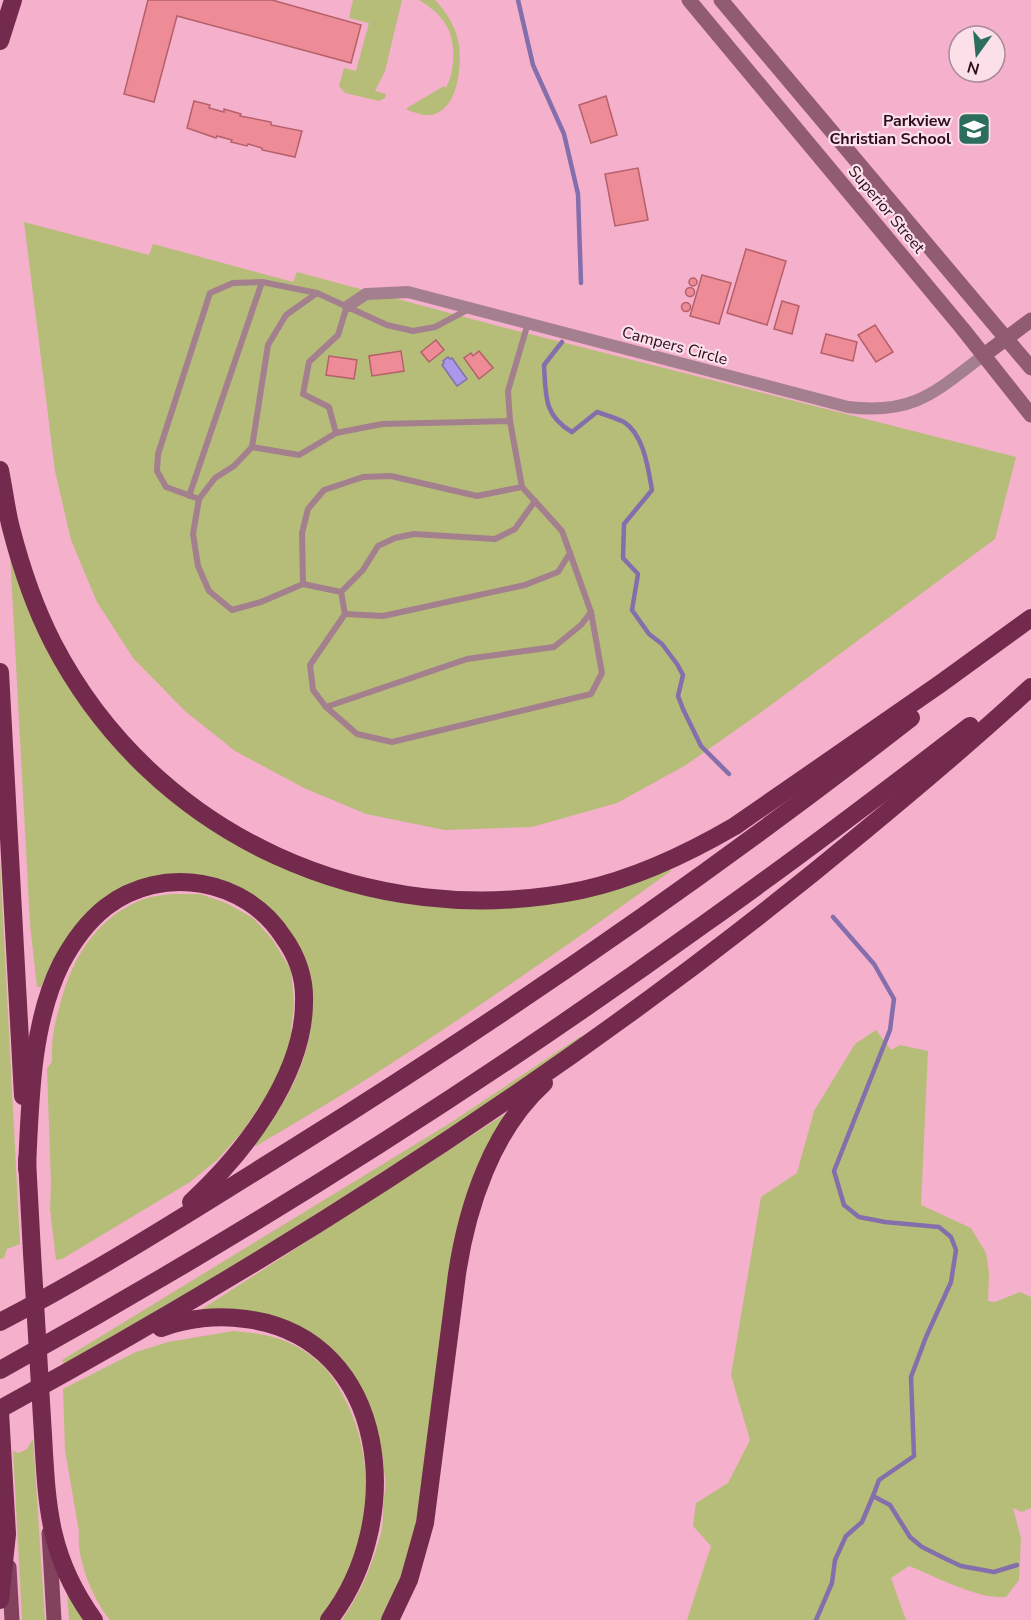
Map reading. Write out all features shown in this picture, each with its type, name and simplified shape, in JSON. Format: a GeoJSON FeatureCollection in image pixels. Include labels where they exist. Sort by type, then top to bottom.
{"type":"FeatureCollection","features":[{"type":"Feature","properties":{"kind":"highway"},"geometry":{"type":"LineString","coordinates":[[0,41],[13,0]]}},
{"type":"Feature","properties":{"kind":"highway"},"geometry":{"type":"LineString","coordinates":[[0,470],[10,525],[22,570],[38,612],[73,678],[121,742],[179,797],[216,824],[250,844],[291,864],[329,878],[379,891],[424,898],[487,901],[538,897],[583,890],[659,866],[735,826],[1031,618]]}},
{"type":"Feature","properties":{"kind":"highway"},"geometry":{"type":"LineString","coordinates":[[0,1322],[133,1246],[375,1096],[508,1009],[641,918],[850,765],[1031,624]]}},
{"type":"Feature","properties":{"kind":"highway"},"geometry":{"type":"LineString","coordinates":[[0,672],[47,1502],[59,1557],[69,1581],[94,1620]]}},
{"type":"Feature","properties":{"kind":"highway"},"geometry":{"type":"LineString","coordinates":[[0,1370],[234,1235],[512,1058],[707,922],[832,831],[1031,678]]}},
{"type":"Feature","properties":{"kind":"highway"},"geometry":{"type":"LineString","coordinates":[[0,1600],[7,1534],[0,1410],[117,1345],[339,1211],[460,1133],[588,1044],[711,953],[816,871],[923,782],[1031,687]]}},
{"type":"Feature","properties":{"kind":"highway"},"geometry":{"type":"LineString","coordinates":[[27,1169],[34,1071],[43,1018],[51,989],[62,964],[75,940],[89,922],[122,896],[154,884],[175,881],[217,886],[255,905],[279,929],[290,947],[302,978],[305,1000],[300,1037],[289,1069],[275,1098],[233,1159],[183,1210],[133,1246]]}},
{"type":"Feature","properties":{"kind":"highway"},"geometry":{"type":"LineString","coordinates":[[390,1620],[409,1580],[424,1523],[457,1274],[469,1210],[494,1152],[519,1113],[539,1088],[588,1044]]}},
{"type":"Feature","properties":{"kind":"highway"},"geometry":{"type":"LineString","coordinates":[[117,1345],[176,1322],[237,1318],[280,1326],[300,1334],[334,1361],[359,1403],[368,1429],[376,1484],[371,1529],[362,1564],[352,1585],[329,1620]]}},
{"type":"Feature","properties":{"kind":"main road","name":"Superior Street"},"geometry":{"type":"LineString","coordinates":[[689,0],[984,355],[1031,415]]}},
{"type":"Feature","properties":{"kind":"main road","name":"Superior Street"},"geometry":{"type":"LineString","coordinates":[[721,0],[1031,368]]}},
{"type":"Feature","properties":{"kind":"main road"},"geometry":{"type":"LineString","coordinates":[[984,355],[1031,320]]}},
{"type":"Feature","properties":{"kind":"main road"},"geometry":{"type":"LineString","coordinates":[[47,1502],[54,1620]]}},
{"type":"Feature","properties":{"kind":"main road"},"geometry":{"type":"LineString","coordinates":[[7,1534],[12,1620]]}},
{"type":"Feature","properties":{"kind":"street","name":"Campers Circle"},"geometry":{"type":"LineString","coordinates":[[348,306],[366,294],[408,292],[848,407],[874,410],[902,406],[938,390],[984,355]]}},
{"type":"Feature","properties":{"kind":"lane"},"geometry":{"type":"LineString","coordinates":[[189,496],[262,282]]}},
{"type":"Feature","properties":{"kind":"lane"},"geometry":{"type":"LineString","coordinates":[[199,499],[166,487],[157,471],[158,454],[210,293],[232,283],[262,282],[317,293],[387,325],[413,331],[435,327],[470,308]]}},
{"type":"Feature","properties":{"kind":"lane"},"geometry":{"type":"LineString","coordinates":[[317,293],[286,315],[268,345],[252,447],[234,466],[215,478],[199,499],[193,534],[198,566],[209,591],[232,610],[261,602],[303,584],[341,592]]}},
{"type":"Feature","properties":{"kind":"lane"},"geometry":{"type":"LineString","coordinates":[[336,433],[329,407],[303,394],[309,362],[338,335],[348,306]]}},
{"type":"Feature","properties":{"kind":"lane"},"geometry":{"type":"LineString","coordinates":[[341,592],[345,614],[310,665],[313,690],[326,707],[357,734],[392,742],[591,694],[602,673],[591,612],[562,531],[522,488],[510,420],[508,391],[528,323]]}},
{"type":"Feature","properties":{"kind":"lane"},"geometry":{"type":"LineString","coordinates":[[252,447],[299,455],[336,433],[382,424],[510,420]]}},
{"type":"Feature","properties":{"kind":"lane"},"geometry":{"type":"LineString","coordinates":[[303,584],[302,533],[308,509],[324,490],[363,477],[391,476],[477,496],[522,488]]}},
{"type":"Feature","properties":{"kind":"lane"},"geometry":{"type":"LineString","coordinates":[[341,592],[363,570],[378,546],[395,538],[414,534],[495,539],[515,529],[534,501]]}},
{"type":"Feature","properties":{"kind":"lane"},"geometry":{"type":"LineString","coordinates":[[345,614],[383,616],[525,585],[558,572],[570,553]]}},
{"type":"Feature","properties":{"kind":"lane"},"geometry":{"type":"LineString","coordinates":[[326,707],[467,660],[554,646],[580,625],[591,612]]}},
{"type":"Feature","properties":{"kind":"green space"},"geometry":{"type":"Polygon","coordinates":[[[353,0],[402,0],[385,71],[375,91],[386,94],[385,98],[379,101],[345,93],[339,86],[344,68],[356,71],[369,23],[349,18],[353,0]]]}},
{"type":"Feature","properties":{"kind":"green space"},"geometry":{"type":"Polygon","coordinates":[[[419,0],[435,0],[439,4],[455,29],[459,49],[459,73],[453,96],[440,112],[430,115],[418,114],[407,108],[444,86],[446,88],[452,72],[453,53],[447,26],[434,11],[419,0]]]}},
{"type":"Feature","properties":{"kind":"green space"},"geometry":{"type":"Polygon","coordinates":[[[24,222],[149,255],[153,244],[293,282],[297,272],[498,326],[1016,457],[995,539],[686,765],[617,803],[532,827],[445,830],[366,814],[304,788],[235,751],[185,711],[133,658],[97,602],[71,540],[55,471],[24,222]]]}},
{"type":"Feature","properties":{"kind":"green space"},"geometry":{"type":"Polygon","coordinates":[[[10,553],[85,708],[280,866],[321,882],[371,896],[423,904],[474,907],[667,867],[671,871],[467,1014],[363,1082],[256,1146],[255,1144],[280,1108],[301,1067],[311,1023],[312,1000],[305,970],[262,903],[151,877],[54,962],[41,987],[37,987],[30,924],[10,553]]]}},
{"type":"Feature","properties":{"kind":"green space"},"geometry":{"type":"Polygon","coordinates":[[[0,860],[20,1244],[7,1249],[4,1258],[0,1259],[0,860]]]}},
{"type":"Feature","properties":{"kind":"green space"},"geometry":{"type":"Polygon","coordinates":[[[172,894],[200,894],[226,903],[253,918],[272,939],[291,970],[294,1003],[290,1043],[281,1070],[264,1100],[242,1132],[217,1160],[190,1182],[62,1259],[56,1260],[50,1209],[47,1068],[52,1062],[54,1027],[68,978],[92,936],[115,915],[144,899],[172,894]]]}},
{"type":"Feature","properties":{"kind":"green space"},"geometry":{"type":"Polygon","coordinates":[[[876,1030],[891,1050],[900,1045],[928,1051],[921,1205],[971,1228],[986,1253],[989,1273],[988,1301],[995,1302],[1020,1292],[1031,1297],[1031,1508],[1022,1512],[1013,1508],[1021,1538],[1019,1580],[1006,1597],[994,1597],[970,1591],[909,1566],[891,1578],[906,1620],[687,1620],[711,1546],[693,1526],[696,1503],[728,1483],[750,1440],[731,1375],[761,1197],[797,1173],[814,1111],[855,1044],[876,1030]]]}},
{"type":"Feature","properties":{"kind":"green space"},"geometry":{"type":"Polygon","coordinates":[[[581,1036],[584,1039],[493,1101],[244,1261],[65,1366],[62,1360],[447,1125],[581,1036]]]}},
{"type":"Feature","properties":{"kind":"green space"},"geometry":{"type":"Polygon","coordinates":[[[522,1103],[472,1193],[420,1523],[386,1620],[342,1620],[355,1600],[370,1567],[383,1523],[385,1486],[383,1458],[372,1414],[363,1393],[338,1356],[304,1329],[267,1315],[202,1309],[522,1103]]]}},
{"type":"Feature","properties":{"kind":"green space"},"geometry":{"type":"Polygon","coordinates":[[[233,1331],[269,1336],[300,1349],[325,1368],[346,1401],[356,1425],[366,1475],[366,1501],[362,1526],[347,1575],[320,1620],[110,1620],[92,1590],[80,1554],[79,1532],[65,1450],[63,1389],[136,1352],[168,1342],[233,1331]]]}},
{"type":"Feature","properties":{"kind":"green space"},"geometry":{"type":"Polygon","coordinates":[[[33,1439],[45,1620],[22,1620],[13,1451],[19,1453],[27,1449],[33,1439]]]}},
{"type":"Feature","properties":{"kind":"green space"},"geometry":{"type":"Polygon","coordinates":[[[66,1577],[86,1620],[69,1620],[66,1577]]]}},
{"type":"Feature","properties":{"kind":"shaded area"},"geometry":{"type":"Polygon","coordinates":[[[448,357],[452,358],[467,379],[457,386],[442,365],[448,357]]]}},
{"type":"Feature","properties":{"kind":"building"},"geometry":{"type":"Polygon","coordinates":[[[148,0],[272,0],[361,25],[351,63],[177,16],[154,102],[124,94],[148,0]]]}},
{"type":"Feature","properties":{"kind":"building"},"geometry":{"type":"Polygon","coordinates":[[[606,96],[617,135],[591,143],[579,105],[606,96]]]}},
{"type":"Feature","properties":{"kind":"building"},"geometry":{"type":"Polygon","coordinates":[[[194,101],[210,105],[209,108],[224,112],[224,109],[241,114],[240,116],[271,122],[271,125],[302,131],[295,157],[262,150],[262,148],[248,144],[247,146],[231,142],[232,140],[217,136],[216,138],[187,128],[194,101]]]}},
{"type":"Feature","properties":{"kind":"building"},"geometry":{"type":"Polygon","coordinates":[[[638,168],[648,220],[615,226],[605,174],[638,168]]]}},
{"type":"Feature","properties":{"kind":"building"},"geometry":{"type":"Polygon","coordinates":[[[746,249],[786,261],[767,325],[727,313],[746,249]]]}},
{"type":"Feature","properties":{"kind":"building"},"geometry":{"type":"Polygon","coordinates":[[[702,275],[731,283],[719,324],[690,316],[702,275]]]}},
{"type":"Feature","properties":{"kind":"building"},"geometry":{"type":"Polygon","coordinates":[[[693,278],[697,282],[693,286],[689,282],[693,278]]]}},
{"type":"Feature","properties":{"kind":"building"},"geometry":{"type":"Polygon","coordinates":[[[690,288],[694,292],[690,296],[686,292],[690,288]]]}},
{"type":"Feature","properties":{"kind":"building"},"geometry":{"type":"Polygon","coordinates":[[[782,301],[799,306],[792,334],[774,329],[782,301]]]}},
{"type":"Feature","properties":{"kind":"building"},"geometry":{"type":"Polygon","coordinates":[[[686,303],[690,307],[686,311],[682,307],[686,303]]]}},
{"type":"Feature","properties":{"kind":"building"},"geometry":{"type":"Polygon","coordinates":[[[875,325],[893,352],[876,362],[858,335],[875,325]]]}},
{"type":"Feature","properties":{"kind":"building"},"geometry":{"type":"Polygon","coordinates":[[[826,334],[857,342],[853,361],[821,353],[826,334]]]}},
{"type":"Feature","properties":{"kind":"building"},"geometry":{"type":"Polygon","coordinates":[[[436,340],[444,350],[429,362],[421,352],[436,340]]]}},
{"type":"Feature","properties":{"kind":"building"},"geometry":{"type":"Polygon","coordinates":[[[401,351],[404,371],[372,376],[369,356],[401,351]]]}},
{"type":"Feature","properties":{"kind":"building"},"geometry":{"type":"Polygon","coordinates":[[[479,351],[493,368],[479,379],[464,358],[471,353],[473,356],[479,351]]]}},
{"type":"Feature","properties":{"kind":"building"},"geometry":{"type":"Polygon","coordinates":[[[329,356],[357,360],[354,379],[326,375],[329,356]]]}},
{"type":"Feature","properties":{"kind":"waterway"},"geometry":{"type":"LineString","coordinates":[[518,0],[533,65],[564,134],[578,194],[581,283]]}},
{"type":"Feature","properties":{"kind":"waterway"},"geometry":{"type":"LineString","coordinates":[[562,342],[544,365],[546,395],[556,419],[572,432],[597,412],[624,422],[641,443],[652,490],[624,524],[623,558],[638,574],[632,610],[649,634],[662,644],[677,664],[683,675],[678,696],[683,709],[701,746],[729,774]]}},
{"type":"Feature","properties":{"kind":"waterway"},"geometry":{"type":"LineString","coordinates":[[833,917],[874,964],[894,999],[890,1030],[834,1171],[844,1205],[859,1217],[939,1227],[951,1237],[956,1250],[951,1282],[911,1377],[914,1456],[879,1480],[873,1496],[890,1505],[910,1537],[922,1547],[946,1559],[961,1566],[994,1572],[1017,1565]]}},
{"type":"Feature","properties":{"kind":"waterway"},"geometry":{"type":"LineString","coordinates":[[816,1620],[832,1583],[835,1560],[846,1536],[862,1522],[873,1496]]}},
{"type":"Feature","properties":{"kind":"place","name":"Parkview Christian School"},"geometry":{"type":"Point","coordinates":[974,129]}}]}
